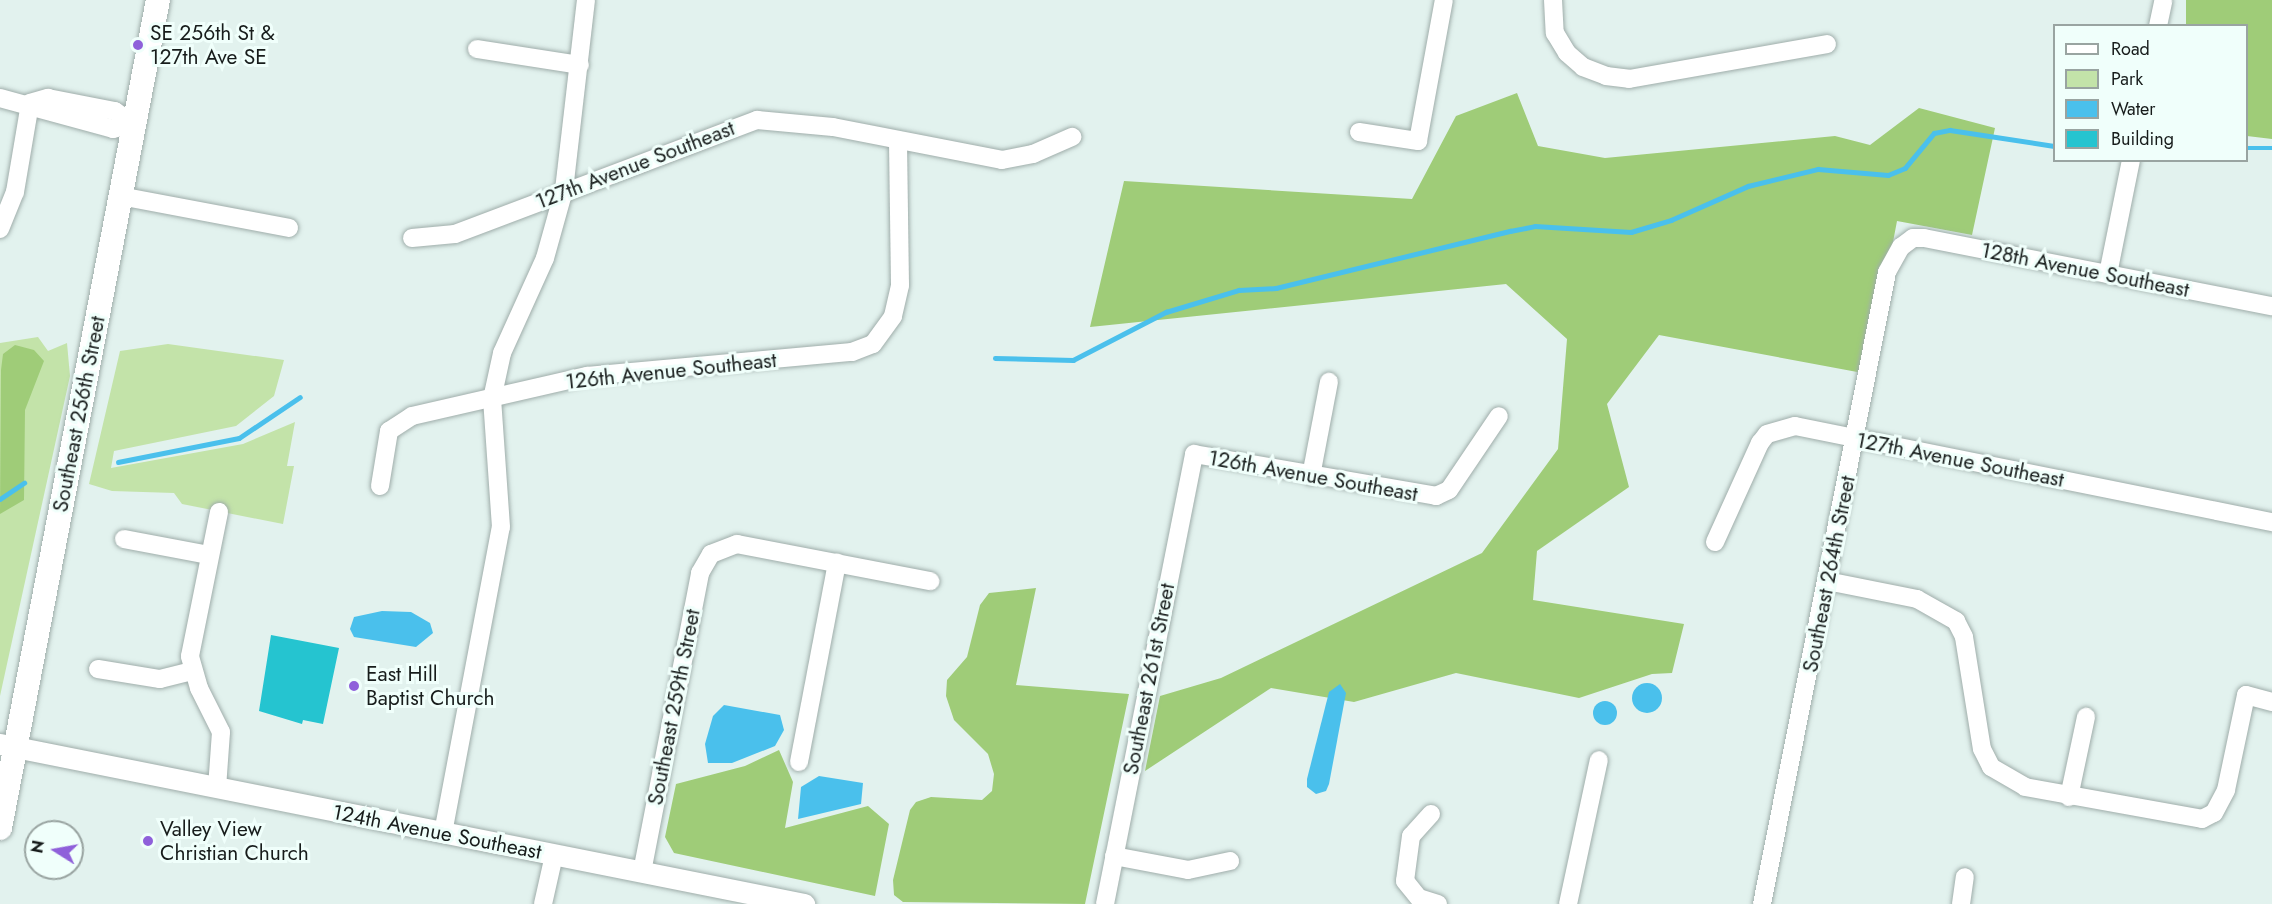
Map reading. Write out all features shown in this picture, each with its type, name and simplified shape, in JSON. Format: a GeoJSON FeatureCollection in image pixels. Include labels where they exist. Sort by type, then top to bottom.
{"type":"FeatureCollection","features":[{"type":"Feature","properties":{"kind":"main road","name":"Southeast 256th Street"},"geometry":{"type":"LineString","coordinates":[[0,828],[8,746],[158,0]]}},
{"type":"Feature","properties":{"kind":"street"},"geometry":{"type":"LineString","coordinates":[[443,833],[501,527],[492,399],[502,353],[545,258],[564,190],[580,64],[585,0]]}},
{"type":"Feature","properties":{"kind":"street"},"geometry":{"type":"LineString","coordinates":[[1359,132],[1418,141],[1444,0]]}},
{"type":"Feature","properties":{"kind":"street"},"geometry":{"type":"LineString","coordinates":[[1553,0],[1555,33],[1567,53],[1583,67],[1606,76],[1629,79],[1827,44]]}},
{"type":"Feature","properties":{"kind":"street"},"geometry":{"type":"LineString","coordinates":[[2158,24],[2163,2]]}},
{"type":"Feature","properties":{"kind":"street"},"geometry":{"type":"LineString","coordinates":[[477,49],[580,64]]}},
{"type":"Feature","properties":{"kind":"street"},"geometry":{"type":"LineString","coordinates":[[0,98],[30,103],[47,114],[113,129],[133,124]]}},
{"type":"Feature","properties":{"kind":"street"},"geometry":{"type":"LineString","coordinates":[[0,229],[15,192],[30,103]]}},
{"type":"Feature","properties":{"kind":"street","name":"127th Avenue Southeast"},"geometry":{"type":"LineString","coordinates":[[412,238],[455,234],[564,190],[757,120],[833,127],[898,143],[1002,160],[1072,137]]}},
{"type":"Feature","properties":{"kind":"street","name":"126th Avenue Southeast"},"geometry":{"type":"LineString","coordinates":[[380,486],[384,443],[396,423],[587,376],[852,352],[873,344],[893,316],[900,285],[898,143]]}},
{"type":"Feature","properties":{"kind":"street"},"geometry":{"type":"LineString","coordinates":[[2108,274],[2131,162]]}},
{"type":"Feature","properties":{"kind":"street"},"geometry":{"type":"LineString","coordinates":[[120,196],[289,228]]}},
{"type":"Feature","properties":{"kind":"street","name":"128th Avenue Southeast"},"geometry":{"type":"LineString","coordinates":[[1901,247],[1913,238],[1924,238],[2272,306]]}},
{"type":"Feature","properties":{"kind":"street","name":"Southeast 264th Street"},"geometry":{"type":"LineString","coordinates":[[1762,904],[1856,439],[1887,272],[1901,247]]}},
{"type":"Feature","properties":{"kind":"street"},"geometry":{"type":"LineString","coordinates":[[1311,476],[1329,382]]}},
{"type":"Feature","properties":{"kind":"street","name":"126th Avenue Southeast"},"geometry":{"type":"LineString","coordinates":[[1194,454],[1436,496],[1449,490],[1499,416]]}},
{"type":"Feature","properties":{"kind":"street","name":"127th Avenue Southeast"},"geometry":{"type":"LineString","coordinates":[[1715,542],[1751,459],[1767,434],[1795,426],[2272,522]]}},
{"type":"Feature","properties":{"kind":"street","name":"Southeast 261st Street"},"geometry":{"type":"LineString","coordinates":[[1105,904],[1194,454]]}},
{"type":"Feature","properties":{"kind":"street"},"geometry":{"type":"LineString","coordinates":[[218,788],[221,732],[193,671],[190,645],[219,512]]}},
{"type":"Feature","properties":{"kind":"street"},"geometry":{"type":"LineString","coordinates":[[124,539],[209,555]]}},
{"type":"Feature","properties":{"kind":"street","name":"Southeast 259th Street"},"geometry":{"type":"LineString","coordinates":[[642,872],[700,573],[718,549],[737,544],[837,563]]}},
{"type":"Feature","properties":{"kind":"street"},"geometry":{"type":"LineString","coordinates":[[799,762],[837,563],[930,581]]}},
{"type":"Feature","properties":{"kind":"street"},"geometry":{"type":"LineString","coordinates":[[1827,582],[1917,599],[1956,621],[1964,637],[1982,749],[1991,767],[2025,787],[2187,819],[2214,813],[2226,790],[2246,695],[2272,702]]}},
{"type":"Feature","properties":{"kind":"street"},"geometry":{"type":"LineString","coordinates":[[98,669],[160,679],[193,671]]}},
{"type":"Feature","properties":{"kind":"street"},"geometry":{"type":"LineString","coordinates":[[2069,797],[2086,717]]}},
{"type":"Feature","properties":{"kind":"street","name":"124th Avenue Southeast"},"geometry":{"type":"LineString","coordinates":[[8,746],[804,904]]}},
{"type":"Feature","properties":{"kind":"street"},"geometry":{"type":"LineString","coordinates":[[1568,904],[1599,760]]}},
{"type":"Feature","properties":{"kind":"street"},"geometry":{"type":"LineString","coordinates":[[1431,814],[1412,836],[1405,881],[1419,898],[1438,904]]}},
{"type":"Feature","properties":{"kind":"street"},"geometry":{"type":"LineString","coordinates":[[543,904],[554,855]]}},
{"type":"Feature","properties":{"kind":"street"},"geometry":{"type":"LineString","coordinates":[[1114,856],[1188,870],[1230,861]]}},
{"type":"Feature","properties":{"kind":"street"},"geometry":{"type":"LineString","coordinates":[[1961,904],[1965,877]]}},
{"type":"Feature","properties":{"kind":"green space"},"geometry":{"type":"Polygon","coordinates":[[[2186,0],[2272,0],[2272,139],[2248,136],[2248,24],[2186,24],[2186,0]]]}},
{"type":"Feature","properties":{"kind":"green space"},"geometry":{"type":"Polygon","coordinates":[[[1517,93],[1538,146],[1605,158],[1835,136],[1870,145],[1919,108],[1995,128],[1972,235],[1897,221],[1868,374],[1659,335],[1607,404],[1629,487],[1537,551],[1533,600],[1684,624],[1672,673],[1652,674],[1579,698],[1456,673],[1354,702],[1271,688],[1145,771],[1160,696],[1221,678],[1482,553],[1558,449],[1567,339],[1506,284],[1090,327],[1124,181],[1412,199],[1456,116],[1517,93]]]}},
{"type":"Feature","properties":{"kind":"green space"},"geometry":{"type":"Polygon","coordinates":[[[38,337],[48,351],[67,343],[70,376],[0,696],[0,343],[38,337]]]}},
{"type":"Feature","properties":{"kind":"green space"},"geometry":{"type":"Polygon","coordinates":[[[168,344],[284,360],[274,396],[236,426],[114,451],[111,468],[243,444],[295,422],[287,466],[294,466],[283,524],[182,504],[174,493],[112,491],[89,484],[120,351],[168,344]]]}},
{"type":"Feature","properties":{"kind":"green space"},"geometry":{"type":"Polygon","coordinates":[[[15,345],[34,350],[44,361],[25,410],[24,500],[0,514],[1,370],[3,354],[15,345]]]}},
{"type":"Feature","properties":{"kind":"green space"},"geometry":{"type":"Polygon","coordinates":[[[1036,588],[1016,685],[1129,694],[1085,904],[903,902],[894,895],[893,880],[910,810],[916,802],[931,797],[982,800],[992,791],[994,774],[988,754],[954,720],[946,696],[947,680],[967,657],[980,605],[989,593],[1036,588]]]}},
{"type":"Feature","properties":{"kind":"green space"},"geometry":{"type":"Polygon","coordinates":[[[779,750],[793,782],[785,828],[868,806],[889,824],[875,896],[674,853],[665,837],[676,784],[745,766],[779,750]]]}},
{"type":"Feature","properties":{"kind":"water"},"geometry":{"type":"Polygon","coordinates":[[[382,611],[411,612],[430,623],[433,633],[416,647],[354,637],[350,629],[354,617],[382,611]]]}},
{"type":"Feature","properties":{"kind":"water"},"geometry":{"type":"Polygon","coordinates":[[[1647,683],[1658,687],[1662,698],[1658,709],[1647,713],[1636,709],[1632,698],[1636,687],[1647,683]]]}},
{"type":"Feature","properties":{"kind":"water"},"geometry":{"type":"Polygon","coordinates":[[[1340,684],[1346,693],[1329,784],[1326,791],[1316,794],[1307,787],[1307,779],[1329,692],[1340,684]]]}},
{"type":"Feature","properties":{"kind":"water"},"geometry":{"type":"Polygon","coordinates":[[[1605,701],[1614,704],[1617,713],[1614,722],[1605,725],[1596,722],[1593,713],[1596,704],[1605,701]]]}},
{"type":"Feature","properties":{"kind":"water"},"geometry":{"type":"Polygon","coordinates":[[[724,705],[780,715],[784,730],[775,746],[732,763],[708,763],[705,744],[713,716],[724,705]]]}},
{"type":"Feature","properties":{"kind":"water"},"geometry":{"type":"Polygon","coordinates":[[[819,776],[863,783],[861,804],[798,819],[801,787],[819,776]]]}},
{"type":"Feature","properties":{"kind":"building","name":"East Hill Baptist Church"},"geometry":{"type":"Polygon","coordinates":[[[271,635],[339,648],[323,724],[303,720],[302,724],[259,711],[271,635]]]}},
{"type":"Feature","properties":{"kind":"waterway"},"geometry":{"type":"LineString","coordinates":[[995,358],[1073,360],[1166,312],[1239,290],[1276,288],[1510,231],[1535,226],[1631,232],[1671,220],[1748,186],[1818,169],[1888,175],[1905,168],[1934,133],[1950,130],[2053,146]]}},
{"type":"Feature","properties":{"kind":"waterway"},"geometry":{"type":"LineString","coordinates":[[2248,148],[2272,148]]}},
{"type":"Feature","properties":{"kind":"waterway"},"geometry":{"type":"LineString","coordinates":[[118,462],[239,438],[300,397]]}},
{"type":"Feature","properties":{"kind":"waterway"},"geometry":{"type":"LineString","coordinates":[[0,499],[24,483]]}},
{"type":"Feature","properties":{"kind":"place","name":"SE 256th St & 127th Ave SE"},"geometry":{"type":"Point","coordinates":[138,45]}},
{"type":"Feature","properties":{"kind":"place","name":"East Hill Baptist Church"},"geometry":{"type":"Point","coordinates":[354,686]}},
{"type":"Feature","properties":{"kind":"place","name":"Valley View Christian Church"},"geometry":{"type":"Point","coordinates":[148,841]}}]}
